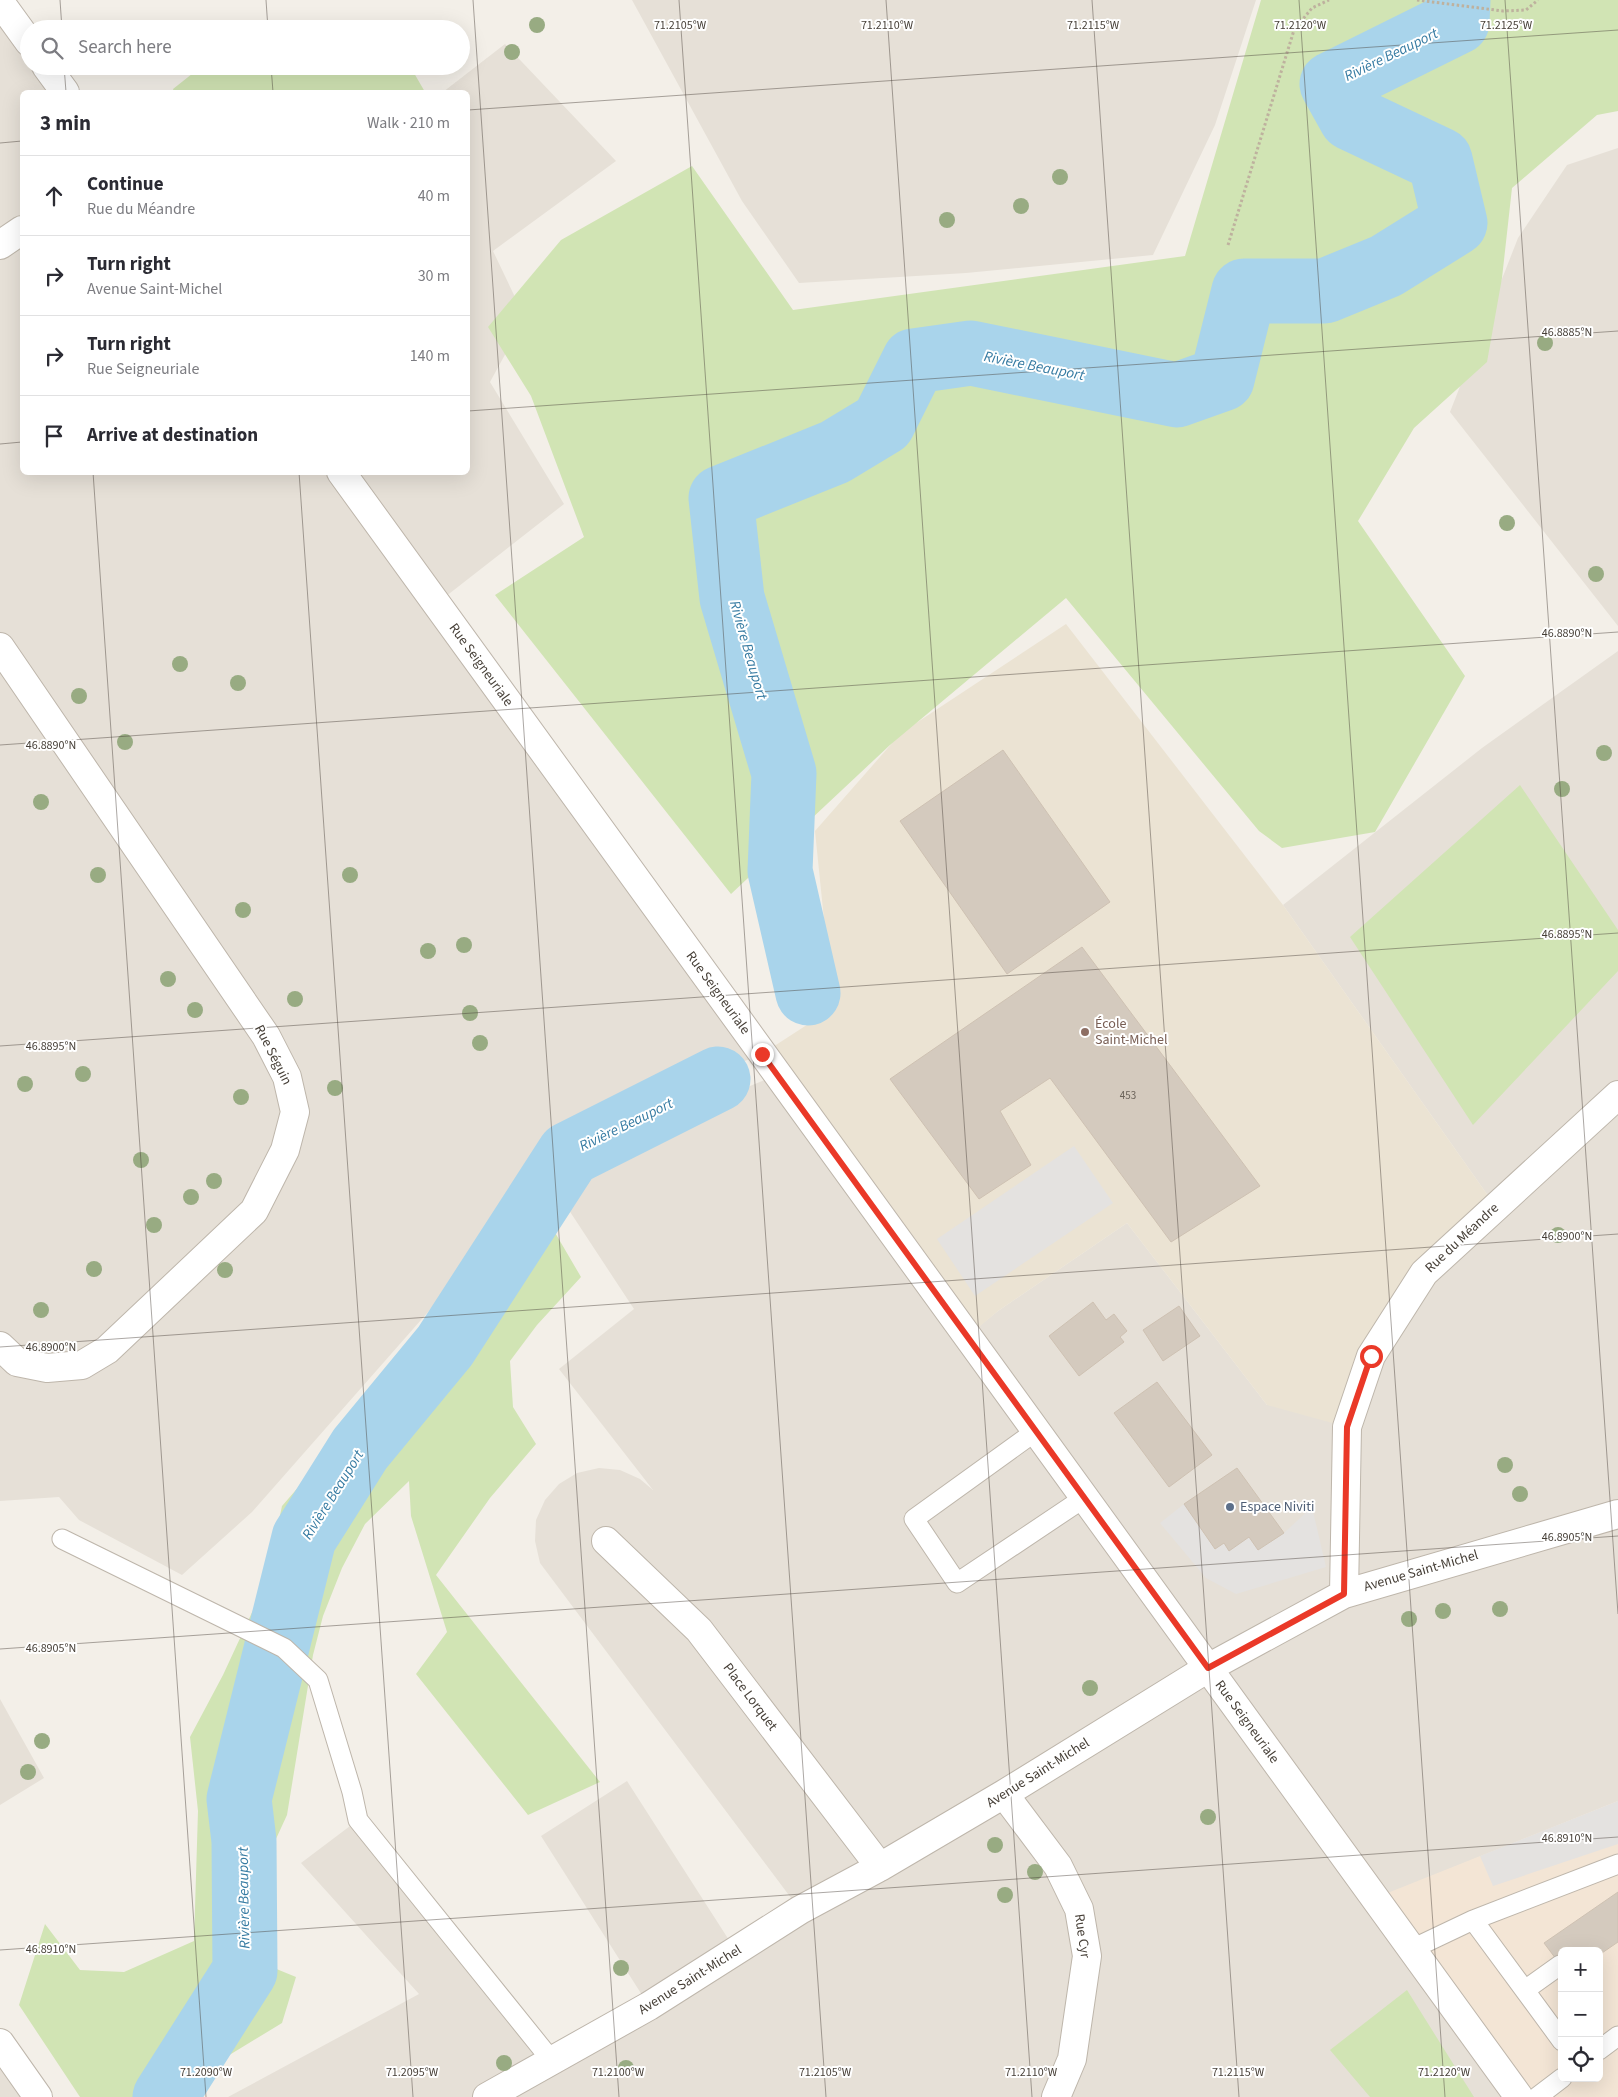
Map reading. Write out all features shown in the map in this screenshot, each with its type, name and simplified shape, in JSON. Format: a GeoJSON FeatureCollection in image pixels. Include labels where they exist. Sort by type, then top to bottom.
{"type":"FeatureCollection","features":[{"type":"Feature","properties":{"kind":"street"},"geometry":{"type":"LineString","coordinates":[[0,2],[20,30]]}},
{"type":"Feature","properties":{"kind":"street"},"geometry":{"type":"LineString","coordinates":[[53,75],[64,90]]}},
{"type":"Feature","properties":{"kind":"street"},"geometry":{"type":"LineString","coordinates":[[0,245],[20,231]]}},
{"type":"Feature","properties":{"kind":"street","name":"Rue Seigneuriale"},"geometry":{"type":"LineString","coordinates":[[343,475],[1519,2097]]}},
{"type":"Feature","properties":{"kind":"street","name":"Rue Séguin"},"geometry":{"type":"LineString","coordinates":[[0,647],[266,1036],[288,1077],[295,1112],[285,1150],[254,1211],[108,1350],[82,1365],[47,1368],[17,1362],[0,1346]]}},
{"type":"Feature","properties":{"kind":"street","name":"Rue du Méandre"},"geometry":{"type":"LineString","coordinates":[[1344,1594],[1347,1427],[1371,1356],[1424,1273],[1618,1095]]}},
{"type":"Feature","properties":{"kind":"street","name":"Avenue Saint-Michel"},"geometry":{"type":"LineString","coordinates":[[487,2097],[649,2006],[800,1910],[880,1867],[1004,1794],[1208,1668],[1344,1594],[1618,1514]]}},
{"type":"Feature","properties":{"kind":"street","name":"Place Lorquet"},"geometry":{"type":"LineString","coordinates":[[606,1541],[699,1630],[880,1867]]}},
{"type":"Feature","properties":{"kind":"street","name":"Rue Cyr"},"geometry":{"type":"LineString","coordinates":[[1004,1794],[1058,1866],[1079,1909],[1087,1956],[1072,2059],[1056,2097]]}},
{"type":"Feature","properties":{"kind":"street"},"geometry":{"type":"LineString","coordinates":[[0,2042],[38,2097]]}},
{"type":"Feature","properties":{"kind":"lane"},"geometry":{"type":"LineString","coordinates":[[1036,1431],[914,1518],[957,1583],[1084,1498]]}},
{"type":"Feature","properties":{"kind":"lane"},"geometry":{"type":"LineString","coordinates":[[62,1540],[284,1648],[318,1680],[352,1792],[358,1820],[552,2061]]}},
{"type":"Feature","properties":{"kind":"lane"},"geometry":{"type":"LineString","coordinates":[[1412,1949],[1473,1920],[1618,1864]]}},
{"type":"Feature","properties":{"kind":"lane"},"geometry":{"type":"LineString","coordinates":[[1473,1920],[1559,2037]]}},
{"type":"Feature","properties":{"kind":"lane"},"geometry":{"type":"LineString","coordinates":[[1524,1990],[1558,1967]]}},
{"type":"Feature","properties":{"kind":"lane"},"geometry":{"type":"LineString","coordinates":[[1603,2047],[1618,2036]]}},
{"type":"Feature","properties":{"kind":"lane"},"geometry":{"type":"LineString","coordinates":[[1537,2097],[1558,2081]]}},
{"type":"Feature","properties":{"kind":"path"},"geometry":{"type":"LineString","coordinates":[[1228,245],[1294,30],[1312,8],[1329,0]]}},
{"type":"Feature","properties":{"kind":"path"},"geometry":{"type":"LineString","coordinates":[[1417,0],[1503,11],[1526,10],[1538,0]]}},
{"type":"Feature","properties":{"kind":"shaded area"},"geometry":{"type":"Polygon","coordinates":[[[632,0],[1256,0],[1215,125],[1153,255],[966,273],[799,283],[742,201],[632,0]]]}},
{"type":"Feature","properties":{"kind":"shaded area"},"geometry":{"type":"Polygon","coordinates":[[[0,2],[20,30],[20,75],[53,75],[64,90],[20,90],[20,475],[470,475],[470,90],[446,90],[465,75],[470,75],[470,71],[505,44],[616,161],[493,251],[525,318],[490,382],[564,504],[436,604],[762,1054],[569,1132],[428,1312],[252,1512],[182,1575],[79,1520],[59,1497],[0,1501],[0,2]]]}},
{"type":"Feature","properties":{"kind":"shaded area"},"geometry":{"type":"Polygon","coordinates":[[[1618,148],[1618,626],[1450,412],[1518,238],[1567,165],[1618,148]]]}},
{"type":"Feature","properties":{"kind":"shaded area","name":"École Saint-Michel"},"geometry":{"type":"Polygon","coordinates":[[[1066,624],[1283,905],[1496,1207],[1424,1273],[1347,1427],[1267,1405],[1127,1223],[998,1311],[967,1337],[762,1054],[833,1008],[815,831],[901,733],[1066,624]]]}},
{"type":"Feature","properties":{"kind":"shaded area"},"geometry":{"type":"Polygon","coordinates":[[[1618,651],[1618,1801],[1375,1899],[1518,2097],[228,2097],[419,1994],[301,1863],[358,1820],[552,2061],[649,2006],[541,1836],[627,1781],[736,1951],[800,1910],[540,1563],[535,1541],[536,1520],[545,1500],[559,1484],[577,1473],[599,1468],[620,1470],[640,1479],[653,1490],[559,1369],[634,1309],[559,1195],[616,1141],[777,1075],[967,1336],[998,1311],[1127,1223],[1267,1405],[1371,1356],[1496,1207],[1283,905],[1482,748],[1618,651]]]}},
{"type":"Feature","properties":{"kind":"shaded area"},"geometry":{"type":"Polygon","coordinates":[[[1074,1146],[1113,1203],[975,1296],[937,1239],[1074,1146]]]}},
{"type":"Feature","properties":{"kind":"shaded area"},"geometry":{"type":"Polygon","coordinates":[[[1184,1504],[1215,1549],[1224,1543],[1230,1550],[1249,1537],[1258,1550],[1284,1533],[1312,1507],[1326,1567],[1236,1594],[1206,1578],[1160,1523],[1184,1504]]]}},
{"type":"Feature","properties":{"kind":"shaded area"},"geometry":{"type":"Polygon","coordinates":[[[0,1699],[44,1778],[0,1805],[0,1699]]]}},
{"type":"Feature","properties":{"kind":"shaded area"},"geometry":{"type":"Polygon","coordinates":[[[1618,1801],[1618,2097],[1519,2097],[1375,1898],[1618,1801]]]}},
{"type":"Feature","properties":{"kind":"shaded area"},"geometry":{"type":"Polygon","coordinates":[[[1618,1801],[1618,1844],[1493,1886],[1480,1856],[1618,1801]]]}},
{"type":"Feature","properties":{"kind":"shaded area"},"geometry":{"type":"Polygon","coordinates":[[[0,2043],[38,2097],[0,2097],[0,2043]]]}},
{"type":"Feature","properties":{"kind":"green space"},"geometry":{"type":"Polygon","coordinates":[[[1261,0],[1618,0],[1618,111],[1597,115],[1512,188],[1502,278],[1487,362],[1414,428],[1358,521],[1465,676],[1375,832],[1282,848],[1259,831],[1066,598],[890,745],[731,894],[495,595],[584,537],[531,396],[488,327],[561,240],[692,166],[793,310],[1185,256],[1261,0]]]}},
{"type":"Feature","properties":{"kind":"green space"},"geometry":{"type":"Polygon","coordinates":[[[191,75],[415,75],[424,90],[173,90],[191,75]]]}},
{"type":"Feature","properties":{"kind":"green space"},"geometry":{"type":"Polygon","coordinates":[[[1520,785],[1618,930],[1618,971],[1473,1125],[1350,937],[1520,785]]]}},
{"type":"Feature","properties":{"kind":"green space"},"geometry":{"type":"Polygon","coordinates":[[[511,1208],[550,1224],[581,1277],[537,1325],[510,1361],[513,1407],[536,1444],[490,1498],[436,1575],[600,1782],[528,1815],[416,1674],[447,1632],[411,1516],[409,1481],[365,1524],[342,1568],[323,1616],[313,1655],[287,1815],[258,1878],[257,1961],[296,1977],[282,2023],[213,2065],[188,2097],[80,2097],[19,2005],[45,1924],[80,1970],[124,1972],[194,1941],[198,1811],[190,1737],[223,1675],[266,1582],[282,1506],[366,1409],[511,1208]]]}},
{"type":"Feature","properties":{"kind":"green space"},"geometry":{"type":"Polygon","coordinates":[[[1407,1990],[1474,2097],[1370,2097],[1330,2050],[1407,1990]]]}},
{"type":"Feature","properties":{"kind":"building"},"geometry":{"type":"Polygon","coordinates":[[[1003,750],[1110,902],[1007,974],[900,821],[1003,750]]]}},
{"type":"Feature","properties":{"kind":"building"},"geometry":{"type":"Polygon","coordinates":[[[1082,947],[1260,1186],[1171,1242],[1050,1078],[1000,1111],[1031,1165],[979,1199],[890,1079],[1082,947]]]}},
{"type":"Feature","properties":{"kind":"building"},"geometry":{"type":"Polygon","coordinates":[[[1093,1302],[1106,1320],[1114,1314],[1127,1331],[1120,1337],[1124,1342],[1079,1376],[1049,1336],[1093,1302]]]}},
{"type":"Feature","properties":{"kind":"building"},"geometry":{"type":"Polygon","coordinates":[[[1179,1306],[1200,1336],[1163,1361],[1143,1330],[1179,1306]]]}},
{"type":"Feature","properties":{"kind":"building"},"geometry":{"type":"Polygon","coordinates":[[[1157,1382],[1212,1455],[1169,1487],[1114,1413],[1157,1382]]]}},
{"type":"Feature","properties":{"kind":"building"},"geometry":{"type":"Polygon","coordinates":[[[1237,1468],[1284,1533],[1258,1550],[1249,1537],[1229,1551],[1224,1543],[1215,1549],[1184,1504],[1237,1468]]]}},
{"type":"Feature","properties":{"kind":"building"},"geometry":{"type":"Polygon","coordinates":[[[1618,1892],[1618,1942],[1603,1952],[1603,1947],[1558,1947],[1558,1962],[1544,1943],[1618,1892]]]}},
{"type":"Feature","properties":{"kind":"waterway","name":"Rivière Beauport"},"geometry":{"type":"LineString","coordinates":[[808,993],[780,871],[784,773],[732,598],[721,498],[835,452],[883,423],[914,361],[971,353],[1177,395],[1222,379],[1244,291],[1325,291],[1386,266],[1455,223],[1440,160],[1351,118],[1332,84],[1457,22],[1458,0]]}},
{"type":"Feature","properties":{"kind":"waterway","name":"Rivière Beauport"},"geometry":{"type":"LineString","coordinates":[[165,2097],[245,1971],[244,1841],[239,1799],[304,1538],[360,1449],[445,1346],[569,1154],[718,1079]]}},
{"type":"Feature","properties":{"kind":"place","name":"École Saint-Michel"},"geometry":{"type":"Point","coordinates":[1085,1032]}},
{"type":"Feature","properties":{"kind":"place","name":"Espace Niviti"},"geometry":{"type":"Point","coordinates":[1230,1507]}},
{"type":"Feature","properties":{"kind":"route"},"geometry":{"type":"LineString","coordinates":[[762,1054],[1208,1668],[1344,1594],[1347,1427],[1371,1356]]}}]}
